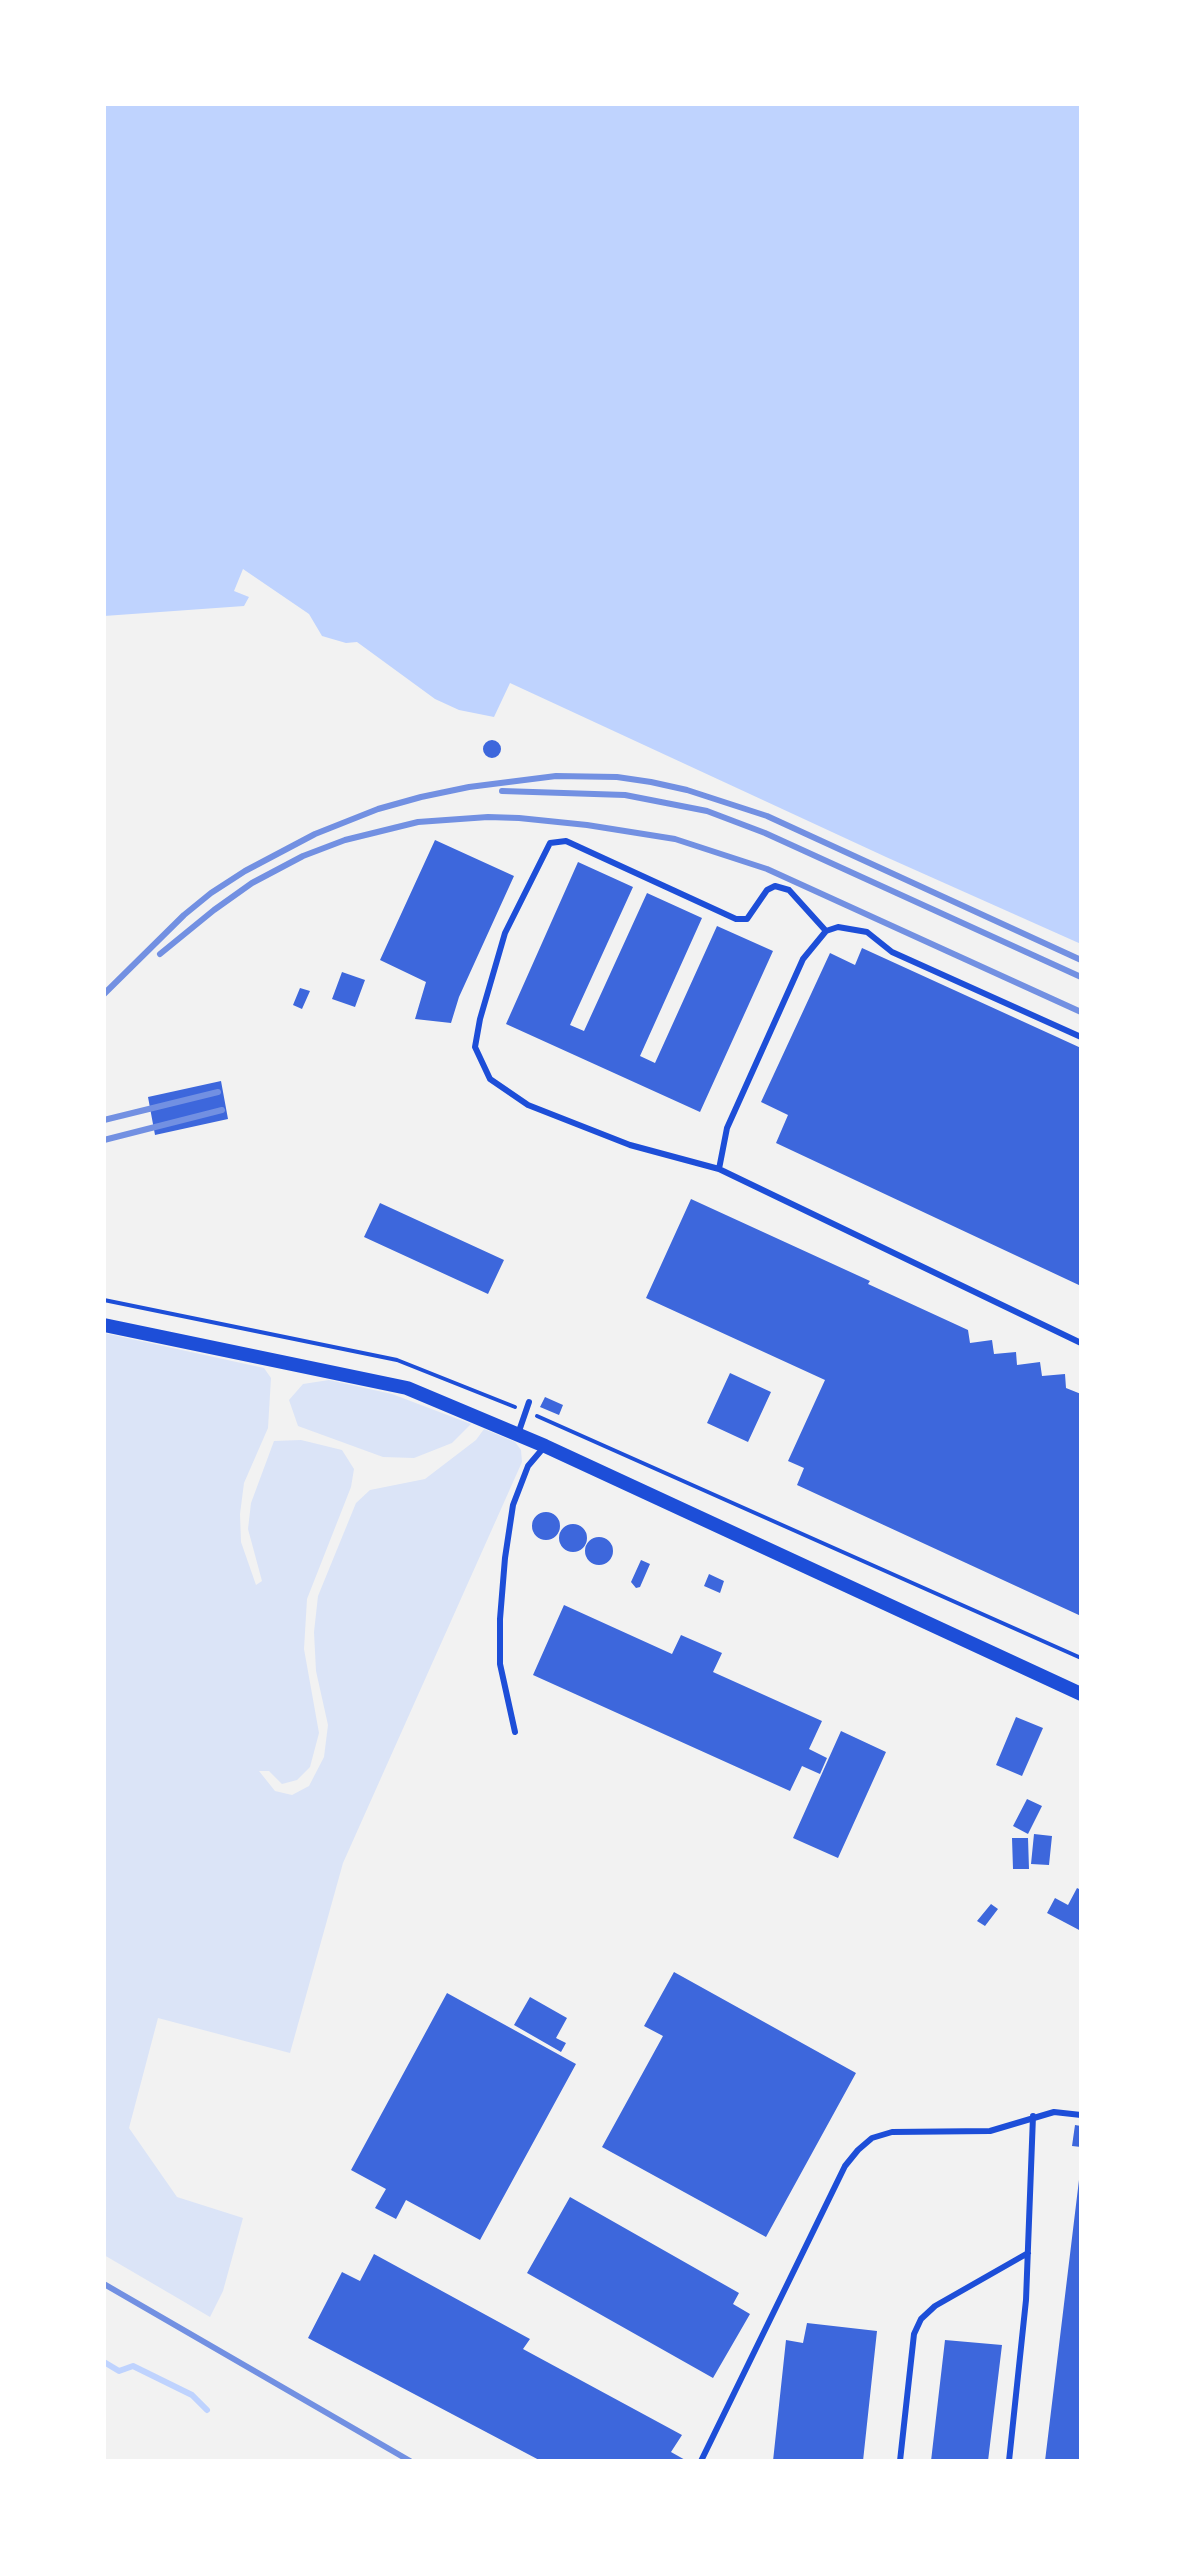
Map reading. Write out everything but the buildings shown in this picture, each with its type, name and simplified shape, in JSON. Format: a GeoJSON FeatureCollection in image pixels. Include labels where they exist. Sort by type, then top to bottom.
{"type":"FeatureCollection","features":[{"type":"Feature","properties":{"kind":"street"},"geometry":{"type":"LineString","coordinates":[[104,1325],[407,1388],[545,1446],[1081,1694]]}},
{"type":"Feature","properties":{"kind":"lane"},"geometry":{"type":"LineString","coordinates":[[826,931],[789,890],[775,886],[767,890],[747,919],[736,919],[566,841],[550,843],[505,933],[475,1047],[490,1079],[528,1105],[630,1145],[719,1169],[1081,1343]]}},
{"type":"Feature","properties":{"kind":"lane"},"geometry":{"type":"LineString","coordinates":[[719,1169],[727,1128],[803,959],[826,931],[838,927],[867,932],[892,952],[1081,1037]]}},
{"type":"Feature","properties":{"kind":"lane"},"geometry":{"type":"LineString","coordinates":[[518,1434],[529,1402]]}},
{"type":"Feature","properties":{"kind":"lane"},"geometry":{"type":"LineString","coordinates":[[515,1732],[500,1664],[505,1558],[513,1505],[528,1466],[545,1446]]}},
{"type":"Feature","properties":{"kind":"lane"},"geometry":{"type":"LineString","coordinates":[[701,2461],[845,2166],[858,2150],[872,2138],[892,2132],[990,2131],[1054,2112],[1081,2115]]}},
{"type":"Feature","properties":{"kind":"lane"},"geometry":{"type":"LineString","coordinates":[[1009,2461],[1026,2300],[1033,2116]]}},
{"type":"Feature","properties":{"kind":"lane"},"geometry":{"type":"LineString","coordinates":[[900,2461],[914,2334],[921,2319],[935,2306],[1028,2253]]}},
{"type":"Feature","properties":{"kind":"shaded area"},"geometry":{"type":"Polygon","coordinates":[[[104,1333],[264,1368],[271,1378],[268,1428],[244,1483],[240,1514],[241,1542],[256,1585],[262,1581],[248,1529],[251,1503],[274,1441],[301,1440],[342,1450],[354,1469],[351,1487],[307,1599],[304,1649],[319,1733],[310,1767],[297,1780],[282,1784],[269,1771],[259,1771],[275,1791],[292,1795],[309,1786],[324,1757],[328,1725],[316,1671],[314,1632],[318,1596],[356,1503],[370,1490],[425,1479],[476,1440],[484,1429],[515,1442],[521,1450],[522,1462],[343,1863],[290,2053],[158,2018],[129,2128],[177,2197],[243,2218],[223,2291],[210,2317],[104,2255],[104,1333]]]}},
{"type":"Feature","properties":{"kind":"shaded area"},"geometry":{"type":"Polygon","coordinates":[[[329,1380],[392,1394],[471,1424],[452,1443],[414,1458],[383,1457],[298,1426],[289,1400],[303,1384],[329,1380]]]}},
{"type":"Feature","properties":{"kind":"water"},"geometry":{"type":"Polygon","coordinates":[[[104,104],[1081,104],[1081,944],[510,683],[494,717],[459,710],[435,699],[357,642],[346,643],[322,636],[309,614],[243,569],[234,591],[249,597],[244,606],[104,616],[104,104]]]}},
{"type":"Feature","properties":{"kind":"waterway"},"geometry":{"type":"LineString","coordinates":[[104,2362],[119,2371],[133,2366],[192,2395],[207,2410]]}},
{"type":"Feature","properties":{"kind":"railway"},"geometry":{"type":"LineString","coordinates":[[104,994],[184,915],[211,893],[315,834],[378,809],[421,797],[469,787],[556,776],[617,777],[651,782],[687,790],[767,816],[1081,960]]}},
{"type":"Feature","properties":{"kind":"railway"},"geometry":{"type":"LineString","coordinates":[[502,791],[625,795],[707,811],[765,833],[1081,977]]}},
{"type":"Feature","properties":{"kind":"railway"},"geometry":{"type":"LineString","coordinates":[[160,954],[252,883],[303,856],[345,840],[418,822],[519,818],[675,839],[767,869],[1081,1012]]}},
{"type":"Feature","properties":{"kind":"railway"},"geometry":{"type":"LineString","coordinates":[[104,1120],[218,1092]]}},
{"type":"Feature","properties":{"kind":"railway"},"geometry":{"type":"LineString","coordinates":[[104,1140],[222,1110]]}},
{"type":"Feature","properties":{"kind":"railway"},"geometry":{"type":"LineString","coordinates":[[104,2284],[410,2461]]}}]}
